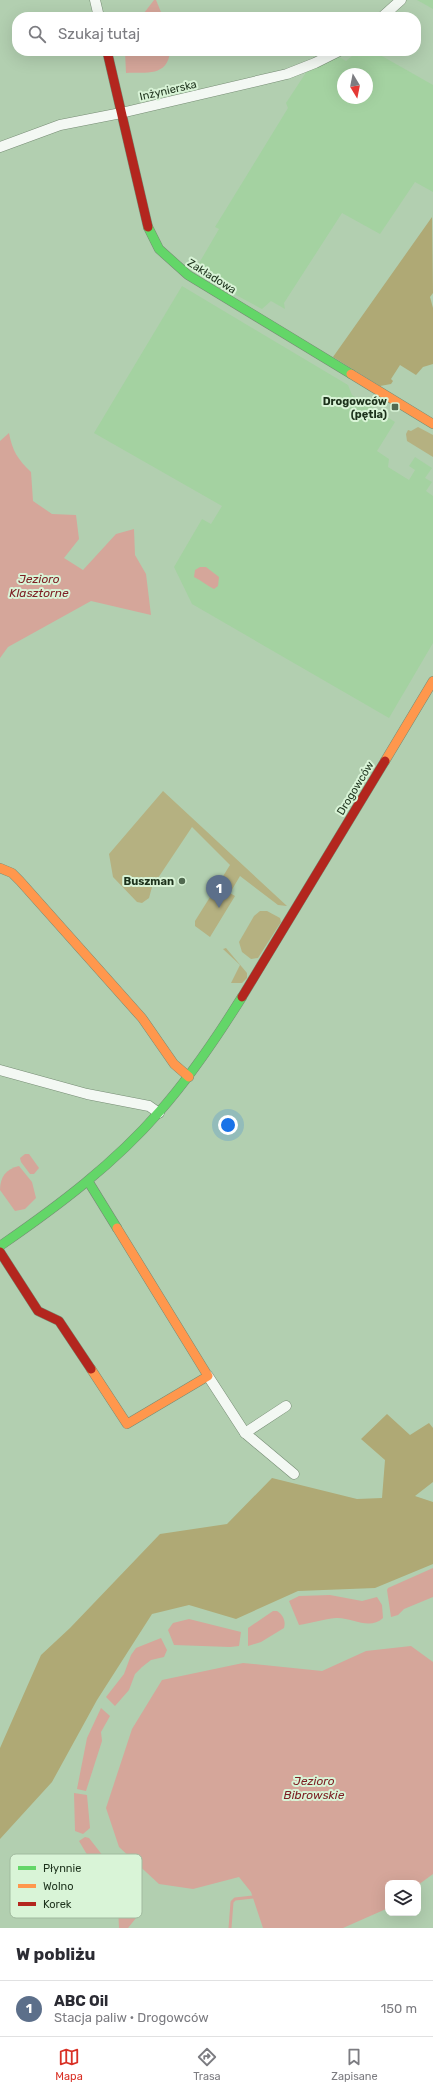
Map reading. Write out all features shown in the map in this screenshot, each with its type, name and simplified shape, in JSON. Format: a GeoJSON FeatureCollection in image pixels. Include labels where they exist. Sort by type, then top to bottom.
{"type":"FeatureCollection","features":[{"type":"Feature","properties":{"kind":"street"},"geometry":{"type":"LineString","coordinates":[[95,0],[98,12]]}},
{"type":"Feature","properties":{"kind":"street"},"geometry":{"type":"LineString","coordinates":[[388,12],[402,0]]}},
{"type":"Feature","properties":{"kind":"street","name":"Zakładowa"},"geometry":{"type":"LineString","coordinates":[[108,56],[148,228],[156,246],[164,256],[188,276],[433,424]]}},
{"type":"Feature","properties":{"kind":"street","name":"Inżynierska"},"geometry":{"type":"LineString","coordinates":[[0,147],[60,125],[121,113],[287,74],[329,56]]}},
{"type":"Feature","properties":{"kind":"street","name":"Drogowców"},"geometry":{"type":"LineString","coordinates":[[0,1246],[50,1212],[88,1181],[131,1141],[159,1112],[189,1077],[238,1006],[433,682]]}},
{"type":"Feature","properties":{"kind":"street"},"geometry":{"type":"LineString","coordinates":[[0,868],[12,873],[20,881],[142,1018],[174,1064],[189,1077]]}},
{"type":"Feature","properties":{"kind":"street"},"geometry":{"type":"LineString","coordinates":[[0,1070],[87,1094],[149,1106],[159,1112]]}},
{"type":"Feature","properties":{"kind":"street"},"geometry":{"type":"LineString","coordinates":[[88,1181],[208,1376],[245,1433],[294,1474]]}},
{"type":"Feature","properties":{"kind":"street"},"geometry":{"type":"LineString","coordinates":[[0,1252],[38,1311],[59,1321],[127,1424],[208,1376]]}},
{"type":"Feature","properties":{"kind":"street"},"geometry":{"type":"LineString","coordinates":[[245,1433],[286,1406]]}},
{"type":"Feature","properties":{"kind":"shaded area"},"geometry":{"type":"Polygon","coordinates":[[[417,0],[433,0],[433,9],[417,0]]]}},
{"type":"Feature","properties":{"kind":"shaded area"},"geometry":{"type":"Polygon","coordinates":[[[352,56],[382,56],[433,85],[433,192],[415,182],[380,234],[342,213],[284,303],[285,309],[271,301],[262,309],[236,295],[235,287],[220,278],[211,280],[195,270],[219,229],[215,227],[288,108],[286,103],[307,71],[339,57],[346,61],[352,56]]]}},
{"type":"Feature","properties":{"kind":"shaded area"},"geometry":{"type":"Polygon","coordinates":[[[432,217],[433,293],[430,297],[433,308],[433,364],[423,367],[416,375],[400,365],[391,379],[393,381],[391,384],[380,386],[333,357],[432,217]]]}},
{"type":"Feature","properties":{"kind":"shaded area"},"geometry":{"type":"Polygon","coordinates":[[[182,286],[348,385],[352,395],[395,422],[377,451],[389,459],[388,467],[409,480],[415,470],[409,466],[415,457],[432,468],[425,478],[432,482],[426,491],[433,496],[433,643],[389,718],[192,604],[174,567],[202,519],[211,524],[222,506],[94,433],[182,286]]]}},
{"type":"Feature","properties":{"kind":"shaded area"},"geometry":{"type":"Polygon","coordinates":[[[418,427],[433,435],[433,457],[407,441],[406,434],[408,430],[411,431],[418,427]]]}},
{"type":"Feature","properties":{"kind":"shaded area"},"geometry":{"type":"Polygon","coordinates":[[[163,791],[287,906],[278,905],[240,876],[230,893],[235,896],[210,937],[195,926],[195,921],[230,865],[192,827],[152,887],[149,898],[142,903],[137,902],[113,877],[109,854],[163,791]]]}},
{"type":"Feature","properties":{"kind":"shaded area"},"geometry":{"type":"Polygon","coordinates":[[[260,911],[267,911],[280,918],[281,922],[258,958],[251,959],[242,952],[239,942],[254,916],[260,911]]]}},
{"type":"Feature","properties":{"kind":"shaded area"},"geometry":{"type":"Polygon","coordinates":[[[226,948],[247,973],[247,978],[242,983],[231,983],[240,965],[223,949],[226,948]]]}},
{"type":"Feature","properties":{"kind":"shaded area"},"geometry":{"type":"Polygon","coordinates":[[[387,1414],[410,1435],[429,1423],[433,1428],[433,1482],[415,1496],[433,1502],[433,1564],[375,1588],[298,1591],[236,1619],[189,1605],[152,1614],[97,1700],[52,1782],[0,1839],[0,1748],[41,1655],[70,1628],[160,1534],[227,1524],[272,1478],[357,1499],[382,1498],[385,1460],[361,1439],[387,1414]]]}},
{"type":"Feature","properties":{"kind":"water"},"geometry":{"type":"Polygon","coordinates":[[[154,0],[156,0],[161,12],[145,12],[154,0]]]}},
{"type":"Feature","properties":{"kind":"water"},"geometry":{"type":"Polygon","coordinates":[[[125,56],[169,56],[165,65],[155,71],[126,73],[125,56]]]}},
{"type":"Feature","properties":{"kind":"water","name":"Jezioro Klasztorne"},"geometry":{"type":"Polygon","coordinates":[[[9,433],[16,454],[31,472],[33,501],[52,514],[76,515],[79,539],[64,558],[83,570],[116,534],[134,529],[135,555],[146,574],[151,615],[91,601],[8,647],[0,658],[0,441],[9,433]]]}},
{"type":"Feature","properties":{"kind":"water"},"geometry":{"type":"Polygon","coordinates":[[[200,567],[206,567],[219,577],[218,586],[214,589],[194,577],[195,570],[200,567]]]}},
{"type":"Feature","properties":{"kind":"water"},"geometry":{"type":"Polygon","coordinates":[[[25,1154],[29,1154],[39,1168],[34,1174],[30,1174],[21,1162],[20,1158],[25,1154]]]}},
{"type":"Feature","properties":{"kind":"water"},"geometry":{"type":"Polygon","coordinates":[[[19,1166],[32,1182],[36,1198],[25,1209],[15,1211],[0,1190],[0,1185],[7,1171],[19,1166]]]}},
{"type":"Feature","properties":{"kind":"water"},"geometry":{"type":"Polygon","coordinates":[[[433,1568],[433,1597],[404,1609],[398,1615],[391,1617],[387,1590],[388,1588],[433,1568]]]}},
{"type":"Feature","properties":{"kind":"water"},"geometry":{"type":"Polygon","coordinates":[[[330,1595],[362,1601],[377,1597],[382,1605],[383,1618],[378,1622],[372,1623],[336,1618],[299,1625],[289,1601],[299,1596],[330,1595]]]}},
{"type":"Feature","properties":{"kind":"water"},"geometry":{"type":"Polygon","coordinates":[[[273,1611],[277,1611],[281,1614],[285,1623],[284,1628],[261,1642],[248,1646],[248,1628],[273,1611]]]}},
{"type":"Feature","properties":{"kind":"water"},"geometry":{"type":"Polygon","coordinates":[[[189,1619],[241,1632],[239,1646],[174,1645],[168,1630],[173,1623],[189,1619]]]}},
{"type":"Feature","properties":{"kind":"water"},"geometry":{"type":"Polygon","coordinates":[[[161,1638],[167,1650],[164,1657],[151,1660],[135,1674],[129,1690],[115,1706],[106,1697],[124,1674],[131,1655],[136,1648],[161,1638]]]}},
{"type":"Feature","properties":{"kind":"water","name":"Jezioro Bibrowskie"},"geometry":{"type":"Polygon","coordinates":[[[411,1646],[433,1662],[433,1874],[421,1883],[421,1880],[385,1880],[385,1909],[343,1928],[263,1928],[251,1892],[239,1877],[193,1889],[159,1884],[142,1868],[142,1854],[127,1854],[119,1847],[106,1808],[132,1729],[162,1680],[243,1663],[322,1671],[366,1651],[411,1646]]]}},
{"type":"Feature","properties":{"kind":"water"},"geometry":{"type":"Polygon","coordinates":[[[101,1708],[110,1716],[101,1732],[102,1741],[86,1791],[77,1789],[87,1738],[101,1708]]]}},
{"type":"Feature","properties":{"kind":"water"},"geometry":{"type":"Polygon","coordinates":[[[74,1793],[87,1795],[90,1828],[83,1834],[75,1831],[74,1793]]]}},
{"type":"Feature","properties":{"kind":"water"},"geometry":{"type":"Polygon","coordinates":[[[85,1837],[89,1838],[101,1854],[87,1854],[79,1841],[85,1837]]]}},
{"type":"Feature","properties":{"kind":"water"},"geometry":{"type":"Polygon","coordinates":[[[119,1918],[136,1918],[128,1928],[119,1928],[119,1918]]]}},
{"type":"Feature","properties":{"kind":"waterway"},"geometry":{"type":"LineString","coordinates":[[230,1928],[232,1902],[235,1899],[253,1897]]}},
{"type":"Feature","properties":{"kind":"traffic: fast"},"geometry":{"type":"LineString","coordinates":[[148,227],[159,249],[188,275],[351,374]]}},
{"type":"Feature","properties":{"kind":"traffic: fast"},"geometry":{"type":"LineString","coordinates":[[0,1246],[64,1200],[124,1149],[160,1111],[193,1070],[242,997]]}},
{"type":"Feature","properties":{"kind":"traffic: fast"},"geometry":{"type":"LineString","coordinates":[[88,1181],[117,1228]]}},
{"type":"Feature","properties":{"kind":"traffic: slow"},"geometry":{"type":"LineString","coordinates":[[351,374],[433,424]]}},
{"type":"Feature","properties":{"kind":"traffic: slow"},"geometry":{"type":"LineString","coordinates":[[385,761],[433,681]]}},
{"type":"Feature","properties":{"kind":"traffic: slow"},"geometry":{"type":"LineString","coordinates":[[0,868],[12,873],[20,881],[142,1018],[174,1064],[189,1077]]}},
{"type":"Feature","properties":{"kind":"traffic: slow"},"geometry":{"type":"LineString","coordinates":[[91,1369],[127,1424],[208,1376],[117,1228]]}},
{"type":"Feature","properties":{"kind":"traffic: jam"},"geometry":{"type":"LineString","coordinates":[[108,56],[148,227]]}},
{"type":"Feature","properties":{"kind":"traffic: jam"},"geometry":{"type":"LineString","coordinates":[[242,997],[385,761]]}},
{"type":"Feature","properties":{"kind":"traffic: jam"},"geometry":{"type":"LineString","coordinates":[[0,1252],[38,1311],[59,1321],[91,1369]]}},
{"type":"Feature","properties":{"kind":"place","name":"Drogowców (pętla)"},"geometry":{"type":"Point","coordinates":[395,407]}},
{"type":"Feature","properties":{"kind":"place","name":"Buszman"},"geometry":{"type":"Point","coordinates":[182,881]}},
{"type":"Feature","properties":{"kind":"place","name":"ABC Oil"},"geometry":{"type":"Point","coordinates":[219,908]}}]}
